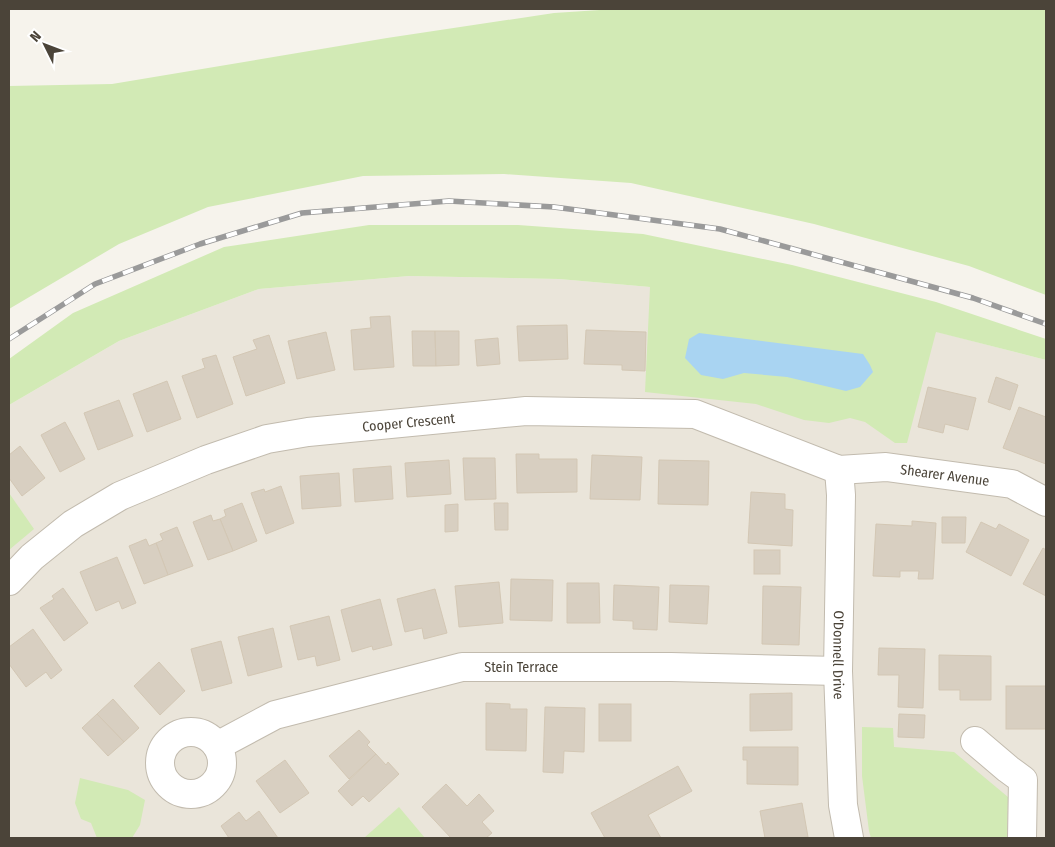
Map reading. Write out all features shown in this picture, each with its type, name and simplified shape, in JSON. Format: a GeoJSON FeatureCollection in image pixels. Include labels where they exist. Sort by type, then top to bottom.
{"type":"FeatureCollection","features":[{"type":"Feature","properties":{"kind":"street","name":"Cooper Crescent"},"geometry":{"type":"LineString","coordinates":[[9,581],[32,557],[73,524],[120,496],[206,460],[267,439],[308,432],[526,411],[695,414],[839,470]]}},
{"type":"Feature","properties":{"kind":"street","name":"Shearer Avenue"},"geometry":{"type":"LineString","coordinates":[[839,470],[886,467],[1012,484],[1046,502]]}},
{"type":"Feature","properties":{"kind":"street","name":"O'Donnell Drive"},"geometry":{"type":"LineString","coordinates":[[839,470],[841,495],[838,671],[843,805],[849,838]]}},
{"type":"Feature","properties":{"kind":"street","name":"Stein Terrace"},"geometry":{"type":"LineString","coordinates":[[217,746],[275,715],[462,667],[838,671]]}},
{"type":"Feature","properties":{"kind":"street"},"geometry":{"type":"LineString","coordinates":[[975,741],[1008,769],[1035,777],[1022,838]]}},
{"type":"Feature","properties":{"kind":"shaded area"},"geometry":{"type":"Polygon","coordinates":[[[409,276],[559,279],[650,287],[883,318],[1046,360],[1046,838],[9,838],[9,405],[119,341],[259,289],[409,276]]]}},
{"type":"Feature","properties":{"kind":"green space"},"geometry":{"type":"Polygon","coordinates":[[[615,9],[1046,9],[1046,295],[969,266],[814,224],[631,183],[504,174],[363,176],[208,207],[119,244],[9,309],[9,86],[112,84],[387,38],[554,13],[615,9]]]}},
{"type":"Feature","properties":{"kind":"green space"},"geometry":{"type":"Polygon","coordinates":[[[369,225],[518,225],[643,234],[792,265],[936,302],[1046,339],[1046,360],[936,332],[907,443],[895,443],[865,422],[850,418],[829,423],[804,420],[756,404],[645,392],[650,287],[559,279],[409,276],[259,289],[119,341],[9,405],[9,359],[73,313],[224,247],[369,225]]]}},
{"type":"Feature","properties":{"kind":"green space"},"geometry":{"type":"Polygon","coordinates":[[[9,493],[34,529],[9,550],[9,493]]]}},
{"type":"Feature","properties":{"kind":"green space"},"geometry":{"type":"Polygon","coordinates":[[[862,727],[893,728],[894,747],[954,752],[1008,797],[1007,838],[871,838],[862,776],[862,727]]]}},
{"type":"Feature","properties":{"kind":"green space"},"geometry":{"type":"Polygon","coordinates":[[[80,778],[128,790],[145,800],[140,825],[132,838],[97,838],[91,823],[81,819],[75,803],[80,778]]]}},
{"type":"Feature","properties":{"kind":"green space"},"geometry":{"type":"Polygon","coordinates":[[[399,807],[425,838],[364,838],[399,807]]]}},
{"type":"Feature","properties":{"kind":"water"},"geometry":{"type":"Polygon","coordinates":[[[699,333],[863,354],[873,372],[860,387],[846,391],[787,377],[744,373],[723,379],[701,375],[685,358],[689,339],[699,333]]]}},
{"type":"Feature","properties":{"kind":"building"},"geometry":{"type":"Polygon","coordinates":[[[390,316],[394,367],[354,370],[351,330],[371,328],[370,317],[390,316]]]}},
{"type":"Feature","properties":{"kind":"building"},"geometry":{"type":"Polygon","coordinates":[[[567,325],[568,359],[519,361],[517,326],[567,325]]]}},
{"type":"Feature","properties":{"kind":"building"},"geometry":{"type":"Polygon","coordinates":[[[586,330],[646,332],[645,371],[622,370],[622,365],[584,364],[586,330]]]}},
{"type":"Feature","properties":{"kind":"building"},"geometry":{"type":"Polygon","coordinates":[[[412,331],[435,331],[436,366],[413,366],[412,331]]]}},
{"type":"Feature","properties":{"kind":"building"},"geometry":{"type":"Polygon","coordinates":[[[435,331],[459,331],[459,365],[436,366],[435,331]]]}},
{"type":"Feature","properties":{"kind":"building"},"geometry":{"type":"Polygon","coordinates":[[[326,332],[335,370],[297,379],[288,341],[326,332]]]}},
{"type":"Feature","properties":{"kind":"building"},"geometry":{"type":"Polygon","coordinates":[[[269,335],[285,383],[246,396],[233,357],[257,349],[253,340],[269,335]]]}},
{"type":"Feature","properties":{"kind":"building"},"geometry":{"type":"Polygon","coordinates":[[[498,338],[500,364],[477,366],[475,340],[498,338]]]}},
{"type":"Feature","properties":{"kind":"building"},"geometry":{"type":"Polygon","coordinates":[[[216,355],[233,404],[197,418],[182,376],[205,368],[202,359],[216,355]]]}},
{"type":"Feature","properties":{"kind":"building"},"geometry":{"type":"Polygon","coordinates":[[[996,377],[1018,385],[1010,410],[988,402],[996,377]]]}},
{"type":"Feature","properties":{"kind":"building"},"geometry":{"type":"Polygon","coordinates":[[[167,381],[181,419],[147,432],[133,394],[167,381]]]}},
{"type":"Feature","properties":{"kind":"building"},"geometry":{"type":"Polygon","coordinates":[[[928,387],[976,398],[968,430],[945,424],[943,433],[918,427],[928,387]]]}},
{"type":"Feature","properties":{"kind":"building"},"geometry":{"type":"Polygon","coordinates":[[[119,400],[133,436],[98,450],[84,413],[119,400]]]}},
{"type":"Feature","properties":{"kind":"building"},"geometry":{"type":"Polygon","coordinates":[[[1019,407],[1046,417],[1046,464],[1003,448],[1019,407]]]}},
{"type":"Feature","properties":{"kind":"building"},"geometry":{"type":"Polygon","coordinates":[[[65,422],[85,459],[60,472],[41,435],[65,422]]]}},
{"type":"Feature","properties":{"kind":"building"},"geometry":{"type":"Polygon","coordinates":[[[20,446],[45,478],[22,496],[9,478],[9,455],[20,446]]]}},
{"type":"Feature","properties":{"kind":"building"},"geometry":{"type":"Polygon","coordinates":[[[516,454],[539,454],[539,459],[577,459],[577,492],[517,493],[516,454]]]}},
{"type":"Feature","properties":{"kind":"building"},"geometry":{"type":"Polygon","coordinates":[[[592,455],[642,457],[640,500],[590,499],[592,455]]]}},
{"type":"Feature","properties":{"kind":"building"},"geometry":{"type":"Polygon","coordinates":[[[463,458],[495,458],[496,499],[465,500],[463,458]]]}},
{"type":"Feature","properties":{"kind":"building"},"geometry":{"type":"Polygon","coordinates":[[[449,460],[451,494],[407,497],[405,463],[449,460]]]}},
{"type":"Feature","properties":{"kind":"building"},"geometry":{"type":"Polygon","coordinates":[[[659,460],[709,461],[708,505],[658,504],[659,460]]]}},
{"type":"Feature","properties":{"kind":"building"},"geometry":{"type":"Polygon","coordinates":[[[391,466],[393,499],[355,502],[353,469],[391,466]]]}},
{"type":"Feature","properties":{"kind":"building"},"geometry":{"type":"Polygon","coordinates":[[[339,473],[341,506],[302,509],[300,476],[339,473]]]}},
{"type":"Feature","properties":{"kind":"building"},"geometry":{"type":"Polygon","coordinates":[[[281,486],[294,523],[266,534],[251,493],[264,489],[265,492],[281,486]]]}},
{"type":"Feature","properties":{"kind":"building"},"geometry":{"type":"Polygon","coordinates":[[[751,492],[785,494],[785,509],[793,510],[792,546],[748,543],[751,492]]]}},
{"type":"Feature","properties":{"kind":"building"},"geometry":{"type":"Polygon","coordinates":[[[242,503],[257,541],[233,551],[220,519],[226,516],[224,510],[242,503]]]}},
{"type":"Feature","properties":{"kind":"building"},"geometry":{"type":"Polygon","coordinates":[[[494,503],[508,503],[508,530],[495,530],[494,503]]]}},
{"type":"Feature","properties":{"kind":"building"},"geometry":{"type":"Polygon","coordinates":[[[458,504],[458,531],[445,532],[445,505],[458,504]]]}},
{"type":"Feature","properties":{"kind":"building"},"geometry":{"type":"Polygon","coordinates":[[[211,515],[213,521],[220,519],[233,551],[208,560],[193,522],[211,515]]]}},
{"type":"Feature","properties":{"kind":"building"},"geometry":{"type":"Polygon","coordinates":[[[942,517],[966,517],[965,543],[942,543],[942,517]]]}},
{"type":"Feature","properties":{"kind":"building"},"geometry":{"type":"Polygon","coordinates":[[[912,521],[936,523],[933,579],[918,579],[919,571],[900,571],[900,577],[873,576],[876,524],[912,526],[912,521]]]}},
{"type":"Feature","properties":{"kind":"building"},"geometry":{"type":"Polygon","coordinates":[[[981,522],[996,529],[999,524],[1029,540],[1011,576],[966,552],[981,522]]]}},
{"type":"Feature","properties":{"kind":"building"},"geometry":{"type":"Polygon","coordinates":[[[177,527],[193,566],[168,575],[156,543],[163,540],[160,534],[177,527]]]}},
{"type":"Feature","properties":{"kind":"building"},"geometry":{"type":"Polygon","coordinates":[[[146,539],[149,546],[156,543],[168,575],[144,584],[129,546],[146,539]]]}},
{"type":"Feature","properties":{"kind":"building"},"geometry":{"type":"Polygon","coordinates":[[[1043,548],[1046,550],[1046,596],[1023,584],[1043,548]]]}},
{"type":"Feature","properties":{"kind":"building"},"geometry":{"type":"Polygon","coordinates":[[[754,550],[780,550],[780,574],[754,574],[754,550]]]}},
{"type":"Feature","properties":{"kind":"building"},"geometry":{"type":"Polygon","coordinates":[[[117,557],[136,603],[122,609],[119,601],[96,611],[80,572],[117,557]]]}},
{"type":"Feature","properties":{"kind":"building"},"geometry":{"type":"Polygon","coordinates":[[[511,579],[553,580],[552,621],[510,620],[511,579]]]}},
{"type":"Feature","properties":{"kind":"building"},"geometry":{"type":"Polygon","coordinates":[[[499,582],[503,623],[459,627],[455,586],[499,582]]]}},
{"type":"Feature","properties":{"kind":"building"},"geometry":{"type":"Polygon","coordinates":[[[567,583],[599,583],[600,623],[567,623],[567,583]]]}},
{"type":"Feature","properties":{"kind":"building"},"geometry":{"type":"Polygon","coordinates":[[[614,585],[659,587],[657,630],[633,629],[633,621],[613,620],[614,585]]]}},
{"type":"Feature","properties":{"kind":"building"},"geometry":{"type":"Polygon","coordinates":[[[670,585],[709,586],[707,624],[669,622],[670,585]]]}},
{"type":"Feature","properties":{"kind":"building"},"geometry":{"type":"Polygon","coordinates":[[[763,586],[801,587],[799,645],[762,644],[763,586]]]}},
{"type":"Feature","properties":{"kind":"building"},"geometry":{"type":"Polygon","coordinates":[[[63,588],[88,623],[64,641],[40,608],[54,599],[52,596],[63,588]]]}},
{"type":"Feature","properties":{"kind":"building"},"geometry":{"type":"Polygon","coordinates":[[[435,589],[447,633],[424,639],[422,628],[405,632],[397,599],[435,589]]]}},
{"type":"Feature","properties":{"kind":"building"},"geometry":{"type":"Polygon","coordinates":[[[380,599],[392,645],[373,650],[372,646],[352,652],[341,610],[380,599]]]}},
{"type":"Feature","properties":{"kind":"building"},"geometry":{"type":"Polygon","coordinates":[[[329,616],[340,660],[317,666],[315,656],[298,660],[290,626],[329,616]]]}},
{"type":"Feature","properties":{"kind":"building"},"geometry":{"type":"Polygon","coordinates":[[[273,628],[282,667],[248,676],[238,637],[273,628]]]}},
{"type":"Feature","properties":{"kind":"building"},"geometry":{"type":"Polygon","coordinates":[[[33,629],[62,670],[51,679],[46,672],[26,687],[9,664],[9,647],[33,629]]]}},
{"type":"Feature","properties":{"kind":"building"},"geometry":{"type":"Polygon","coordinates":[[[221,641],[232,683],[202,691],[191,649],[221,641]]]}},
{"type":"Feature","properties":{"kind":"building"},"geometry":{"type":"Polygon","coordinates":[[[879,648],[925,649],[923,708],[898,707],[899,675],[878,675],[879,648]]]}},
{"type":"Feature","properties":{"kind":"building"},"geometry":{"type":"Polygon","coordinates":[[[939,655],[991,656],[991,700],[960,700],[960,690],[939,690],[939,655]]]}},
{"type":"Feature","properties":{"kind":"building"},"geometry":{"type":"Polygon","coordinates":[[[159,662],[185,691],[160,715],[134,686],[159,662]]]}},
{"type":"Feature","properties":{"kind":"building"},"geometry":{"type":"Polygon","coordinates":[[[1006,686],[1046,686],[1046,729],[1006,729],[1006,686]]]}},
{"type":"Feature","properties":{"kind":"building"},"geometry":{"type":"Polygon","coordinates":[[[792,693],[792,730],[750,731],[750,694],[792,693]]]}},
{"type":"Feature","properties":{"kind":"building"},"geometry":{"type":"Polygon","coordinates":[[[113,699],[139,728],[124,742],[97,714],[113,699]]]}},
{"type":"Feature","properties":{"kind":"building"},"geometry":{"type":"Polygon","coordinates":[[[486,703],[510,704],[510,709],[527,709],[526,751],[486,750],[486,703]]]}},
{"type":"Feature","properties":{"kind":"building"},"geometry":{"type":"Polygon","coordinates":[[[599,704],[631,704],[631,741],[599,741],[599,704]]]}},
{"type":"Feature","properties":{"kind":"building"},"geometry":{"type":"Polygon","coordinates":[[[545,707],[585,708],[584,752],[564,751],[563,773],[543,772],[545,707]]]}},
{"type":"Feature","properties":{"kind":"building"},"geometry":{"type":"Polygon","coordinates":[[[97,714],[124,742],[108,756],[82,728],[97,714]]]}},
{"type":"Feature","properties":{"kind":"building"},"geometry":{"type":"Polygon","coordinates":[[[899,714],[925,715],[924,738],[898,737],[899,714]]]}},
{"type":"Feature","properties":{"kind":"building"},"geometry":{"type":"Polygon","coordinates":[[[359,730],[370,742],[367,745],[376,754],[349,779],[329,756],[359,730]]]}},
{"type":"Feature","properties":{"kind":"building"},"geometry":{"type":"Polygon","coordinates":[[[743,747],[798,747],[798,785],[747,784],[747,760],[743,760],[743,747]]]}},
{"type":"Feature","properties":{"kind":"building"},"geometry":{"type":"Polygon","coordinates":[[[376,754],[386,765],[388,762],[399,774],[369,802],[363,796],[352,806],[338,791],[376,754]]]}},
{"type":"Feature","properties":{"kind":"building"},"geometry":{"type":"Polygon","coordinates":[[[285,760],[309,793],[280,813],[256,781],[285,760]]]}},
{"type":"Feature","properties":{"kind":"building"},"geometry":{"type":"Polygon","coordinates":[[[678,766],[692,791],[648,815],[661,838],[605,838],[591,813],[678,766]]]}},
{"type":"Feature","properties":{"kind":"building"},"geometry":{"type":"Polygon","coordinates":[[[446,784],[467,806],[479,794],[494,811],[482,822],[492,833],[486,838],[451,838],[422,807],[446,784]]]}},
{"type":"Feature","properties":{"kind":"building"},"geometry":{"type":"Polygon","coordinates":[[[802,803],[808,837],[765,838],[760,811],[802,803]]]}},
{"type":"Feature","properties":{"kind":"building"},"geometry":{"type":"Polygon","coordinates":[[[259,811],[278,838],[229,838],[221,826],[239,812],[246,821],[259,811]]]}},
{"type":"Feature","properties":{"kind":"railway"},"geometry":{"type":"LineString","coordinates":[[9,339],[95,284],[200,244],[302,213],[449,201],[554,207],[720,229],[973,298],[1046,324]]}}]}
